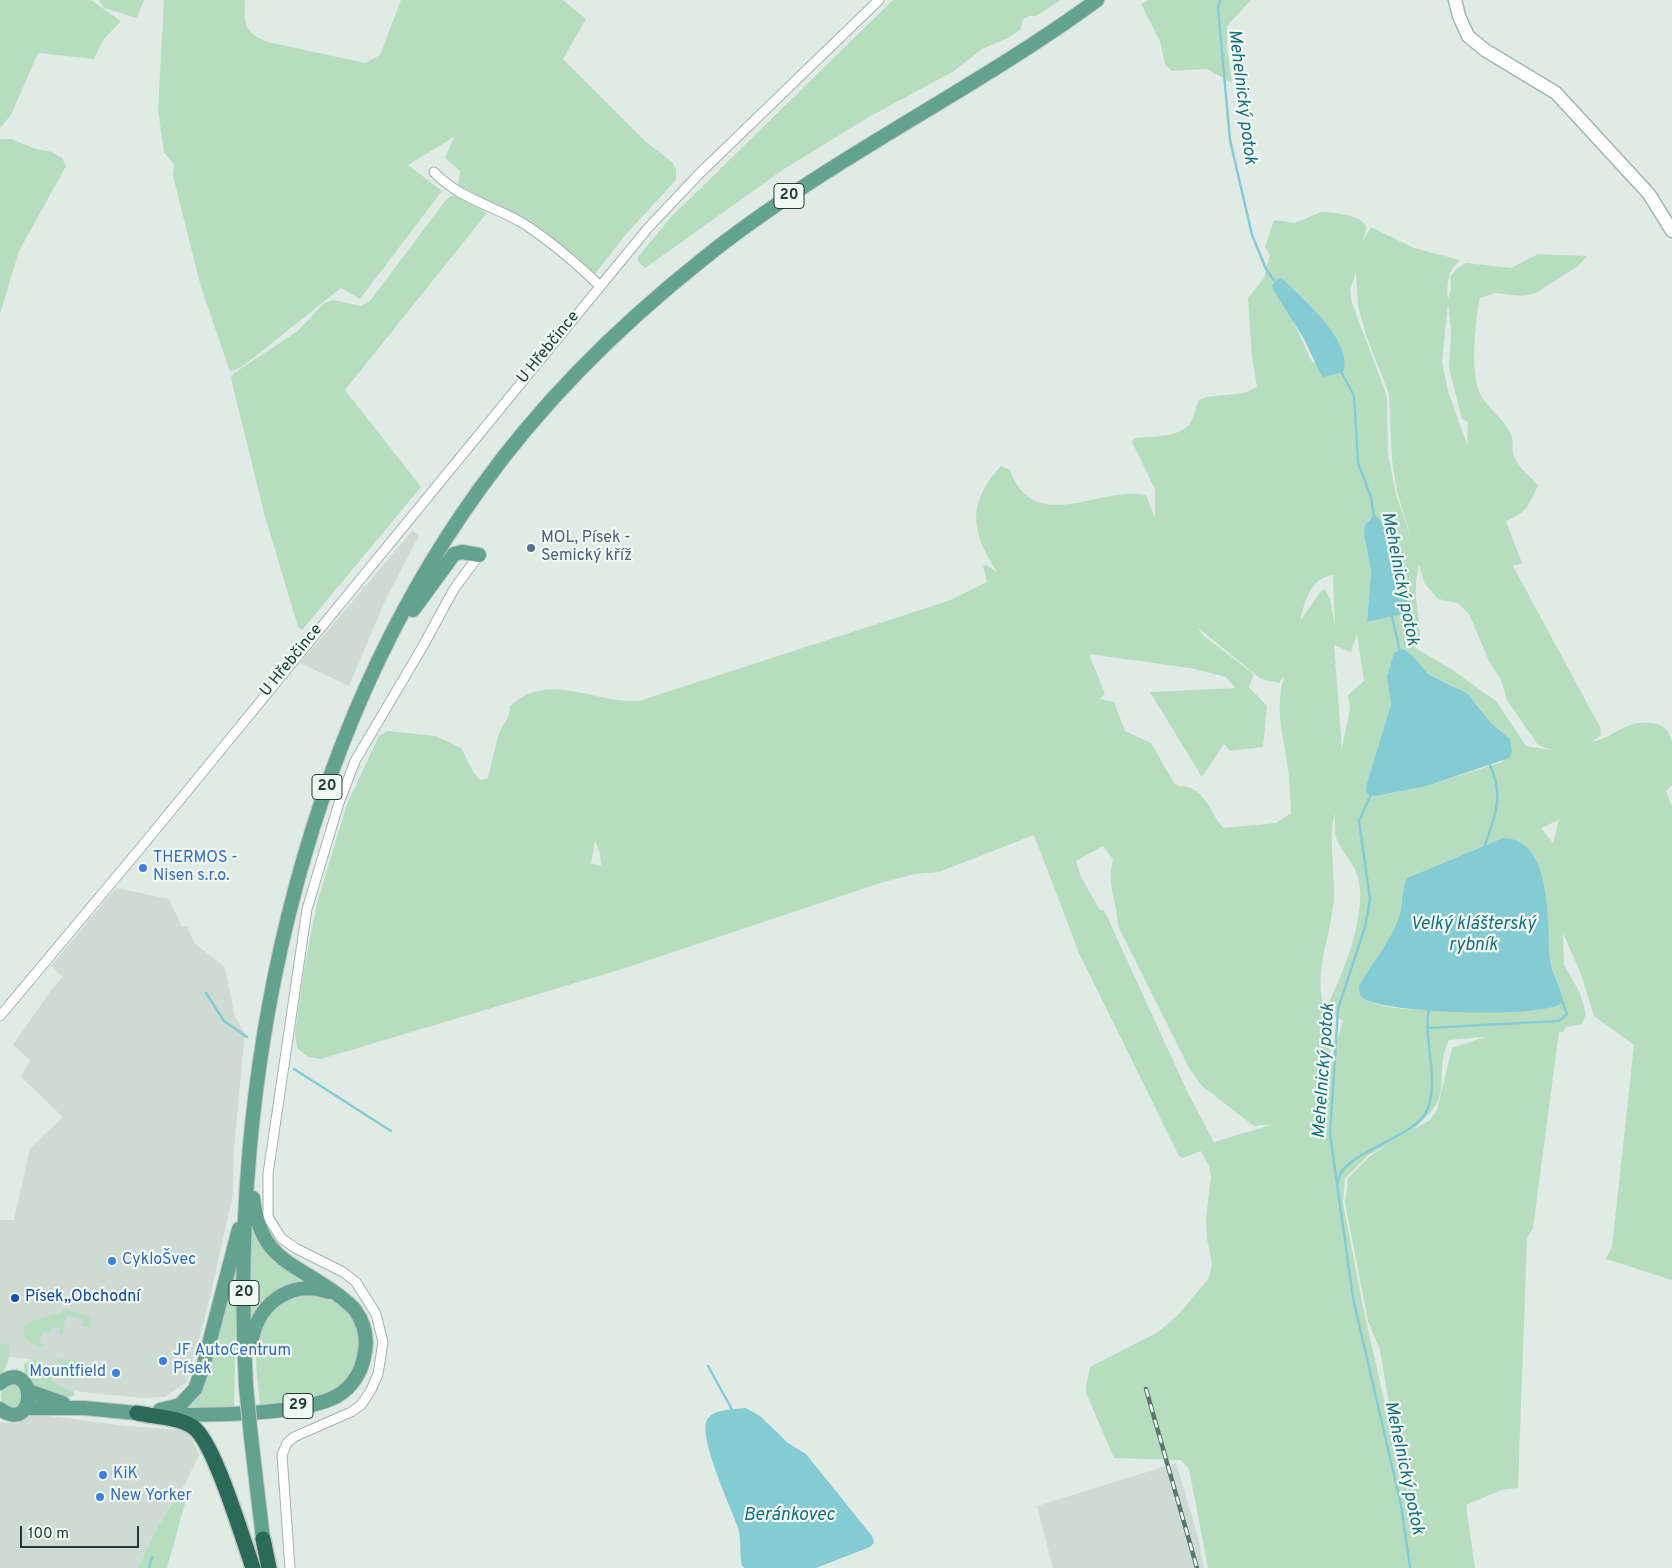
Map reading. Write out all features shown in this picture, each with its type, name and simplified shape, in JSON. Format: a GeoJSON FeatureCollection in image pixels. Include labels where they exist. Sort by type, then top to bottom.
{"type":"FeatureCollection","features":[{"type":"Feature","properties":{"kind":"highway"},"geometry":{"type":"LineString","coordinates":[[138,1414],[177,1420],[198,1431],[215,1464],[253,1568]]}},
{"type":"Feature","properties":{"kind":"highway","name":"20"},"geometry":{"type":"LineString","coordinates":[[262,1539],[268,1568]]}},
{"type":"Feature","properties":{"kind":"main road","name":"20"},"geometry":{"type":"LineString","coordinates":[[262,1539],[246,1386],[244,1291],[246,1199],[266,1024],[304,858],[341,749],[393,634],[450,532],[479,490],[518,440],[563,389],[618,332],[668,287],[768,210],[996,68],[1097,0]]}},
{"type":"Feature","properties":{"kind":"main road"},"geometry":{"type":"LineString","coordinates":[[393,634],[454,554],[462,552],[479,555]]}},
{"type":"Feature","properties":{"kind":"main road"},"geometry":{"type":"LineString","coordinates":[[252,1135],[252,1196],[256,1222],[261,1235],[276,1254],[338,1296]]}},
{"type":"Feature","properties":{"kind":"main road"},"geometry":{"type":"LineString","coordinates":[[138,1414],[180,1405],[195,1389],[204,1367],[246,1199]]}},
{"type":"Feature","properties":{"kind":"main road"},"geometry":{"type":"LineString","coordinates":[[246,1386],[255,1322],[273,1301],[285,1293],[308,1288],[338,1296]]}},
{"type":"Feature","properties":{"kind":"main road","name":"29"},"geometry":{"type":"LineString","coordinates":[[25,1408],[84,1408],[138,1414],[199,1415],[262,1411],[309,1405],[337,1396],[357,1377],[363,1364],[366,1349],[361,1320],[347,1302],[338,1296]]}},
{"type":"Feature","properties":{"kind":"main road"},"geometry":{"type":"LineString","coordinates":[[0,1383],[6,1379],[16,1379],[24,1383],[29,1391],[29,1400],[25,1408],[12,1414],[0,1409]]}},
{"type":"Feature","properties":{"kind":"main road","name":"29"},"geometry":{"type":"LineString","coordinates":[[29,1391],[45,1398],[84,1408]]}},
{"type":"Feature","properties":{"kind":"street","name":"U Hřebčince"},"geometry":{"type":"LineString","coordinates":[[0,1016],[138,851],[599,285],[648,228],[700,173],[879,0]]}},
{"type":"Feature","properties":{"kind":"street"},"geometry":{"type":"LineString","coordinates":[[1455,0],[1459,16],[1468,36],[1485,50],[1556,93],[1649,194],[1672,231]]}},
{"type":"Feature","properties":{"kind":"street"},"geometry":{"type":"LineString","coordinates":[[434,172],[442,180],[466,196],[523,223],[566,253],[599,285]]}},
{"type":"Feature","properties":{"kind":"street"},"geometry":{"type":"LineString","coordinates":[[290,1568],[283,1471],[284,1450],[294,1437],[351,1412],[360,1405],[371,1390],[378,1374],[383,1342],[376,1314],[356,1282],[343,1272],[297,1249],[281,1238],[268,1217],[268,1174],[302,931],[318,870],[339,803],[356,762],[454,589],[479,555]]}},
{"type":"Feature","properties":{"kind":"shaded area"},"geometry":{"type":"Polygon","coordinates":[[[412,531],[419,535],[385,601],[349,686],[300,663],[412,531]]]}},
{"type":"Feature","properties":{"kind":"shaded area"},"geometry":{"type":"Polygon","coordinates":[[[116,888],[169,899],[182,927],[187,926],[194,943],[225,967],[235,1017],[245,1033],[234,1147],[233,1194],[209,1302],[187,1382],[165,1397],[141,1398],[74,1391],[58,1387],[39,1361],[32,1359],[9,1357],[0,1377],[0,1220],[14,1220],[30,1148],[63,1117],[21,1077],[30,1060],[13,1045],[54,986],[63,977],[51,966],[116,888]]]}},
{"type":"Feature","properties":{"kind":"shaded area"},"geometry":{"type":"Polygon","coordinates":[[[26,1413],[127,1426],[184,1430],[192,1439],[199,1455],[185,1484],[158,1526],[138,1568],[0,1568],[0,1422],[18,1424],[26,1413]]]}},
{"type":"Feature","properties":{"kind":"shaded area"},"geometry":{"type":"Polygon","coordinates":[[[1176,1463],[1198,1537],[1204,1568],[1053,1568],[1037,1506],[1176,1463]]]}},
{"type":"Feature","properties":{"kind":"green space"},"geometry":{"type":"Polygon","coordinates":[[[0,0],[91,0],[121,21],[104,39],[94,59],[38,53],[11,115],[0,128],[0,0]]]}},
{"type":"Feature","properties":{"kind":"green space"},"geometry":{"type":"Polygon","coordinates":[[[99,0],[144,0],[137,18],[104,8],[99,0]]]}},
{"type":"Feature","properties":{"kind":"green space"},"geometry":{"type":"Polygon","coordinates":[[[164,0],[245,0],[247,27],[260,39],[365,63],[380,55],[401,0],[563,0],[586,19],[563,59],[645,141],[672,162],[676,169],[676,180],[627,233],[595,274],[555,240],[511,213],[458,185],[460,171],[445,158],[454,137],[408,165],[442,191],[360,299],[341,288],[243,366],[230,372],[201,287],[173,176],[174,165],[164,152],[158,110],[164,0]]]}},
{"type":"Feature","properties":{"kind":"green space"},"geometry":{"type":"Polygon","coordinates":[[[893,0],[1061,0],[1036,16],[1023,19],[1021,29],[1010,37],[982,49],[954,71],[869,117],[784,169],[645,268],[638,262],[638,257],[671,217],[893,0]]]}},
{"type":"Feature","properties":{"kind":"green space"},"geometry":{"type":"Polygon","coordinates":[[[1148,0],[1251,0],[1227,26],[1227,47],[1232,83],[1207,69],[1172,71],[1165,64],[1160,41],[1141,4],[1148,0]]]}},
{"type":"Feature","properties":{"kind":"green space"},"geometry":{"type":"Polygon","coordinates":[[[0,139],[11,139],[36,149],[52,152],[62,158],[66,166],[19,251],[0,314],[0,139]]]}},
{"type":"Feature","properties":{"kind":"green space"},"geometry":{"type":"Polygon","coordinates":[[[451,196],[457,196],[487,213],[345,390],[421,487],[302,630],[298,627],[264,513],[231,378],[234,373],[298,331],[324,303],[333,300],[361,306],[370,301],[445,201],[451,196]]]}},
{"type":"Feature","properties":{"kind":"green space"},"geometry":{"type":"Polygon","coordinates":[[[1321,212],[1346,215],[1364,223],[1366,229],[1362,242],[1371,227],[1414,248],[1460,260],[1450,273],[1448,299],[1451,290],[1450,277],[1457,268],[1466,263],[1511,268],[1538,254],[1587,256],[1578,266],[1536,293],[1522,296],[1495,293],[1480,298],[1474,349],[1476,377],[1482,397],[1511,434],[1513,454],[1516,460],[1538,486],[1526,508],[1506,521],[1522,563],[1513,566],[1600,727],[1601,735],[1591,742],[1604,738],[1630,725],[1652,723],[1665,729],[1672,742],[1672,785],[1666,791],[1672,807],[1672,1280],[1606,1259],[1612,1247],[1634,1045],[1594,1016],[1581,974],[1563,933],[1564,965],[1580,993],[1586,1014],[1582,1024],[1566,1027],[1563,1032],[1559,1032],[1533,1228],[1527,1238],[1518,1488],[1501,1490],[1466,1505],[1475,1568],[1208,1568],[1189,1469],[1181,1460],[1114,1458],[1086,1393],[1090,1367],[1158,1332],[1177,1316],[1209,1278],[1212,1263],[1207,1239],[1206,1218],[1211,1176],[1209,1166],[1201,1151],[1183,1158],[1179,1156],[1079,953],[1034,835],[939,872],[915,874],[880,883],[622,969],[321,1059],[308,1057],[297,1048],[295,1033],[304,969],[317,903],[347,804],[379,736],[388,731],[436,736],[461,748],[474,773],[480,780],[488,778],[499,733],[509,715],[510,706],[525,696],[541,690],[556,689],[622,701],[639,701],[948,601],[987,582],[983,566],[986,565],[997,572],[981,543],[976,517],[982,492],[1001,466],[1010,470],[1021,490],[1035,501],[1051,505],[1070,504],[1109,496],[1146,495],[1155,518],[1155,489],[1132,442],[1135,438],[1164,436],[1184,429],[1191,423],[1199,400],[1206,397],[1244,393],[1257,387],[1252,357],[1248,298],[1264,278],[1270,255],[1265,247],[1274,220],[1295,223],[1321,212]],[[1356,272],[1350,290],[1352,303],[1387,396],[1388,454],[1396,495],[1411,537],[1397,492],[1392,460],[1389,394],[1366,335],[1358,306],[1356,272]],[[1284,280],[1292,319],[1312,362],[1344,369],[1337,342],[1330,331],[1313,309],[1284,280]],[[1448,304],[1442,362],[1448,391],[1467,444],[1468,422],[1462,419],[1449,368],[1451,331],[1448,304]],[[1369,518],[1364,535],[1371,571],[1367,622],[1412,612],[1389,535],[1382,522],[1369,518]],[[1419,565],[1416,595],[1420,644],[1414,647],[1451,669],[1496,701],[1526,746],[1551,750],[1538,745],[1507,700],[1501,680],[1489,661],[1469,614],[1458,603],[1438,599],[1425,584],[1419,565]],[[1333,575],[1325,577],[1314,586],[1307,598],[1300,621],[1321,591],[1325,589],[1330,599],[1335,627],[1333,575]],[[1197,627],[1205,637],[1254,674],[1249,687],[1267,706],[1263,747],[1230,751],[1224,744],[1202,777],[1150,692],[1235,688],[1226,677],[1190,668],[1089,654],[1105,694],[1101,698],[1096,698],[1114,702],[1125,731],[1151,743],[1174,783],[1200,794],[1223,828],[1276,823],[1291,813],[1289,775],[1281,729],[1280,710],[1284,676],[1279,683],[1261,679],[1197,627]],[[1357,634],[1351,652],[1334,645],[1342,749],[1350,708],[1348,695],[1364,681],[1357,634]],[[1420,667],[1387,677],[1391,704],[1367,783],[1377,796],[1427,786],[1502,762],[1510,739],[1491,723],[1476,703],[1453,686],[1428,674],[1420,667]],[[1335,813],[1332,843],[1333,911],[1324,954],[1321,982],[1325,1010],[1339,981],[1352,945],[1359,909],[1360,892],[1356,871],[1336,837],[1335,813]],[[1559,820],[1541,828],[1553,843],[1559,820]],[[1503,838],[1407,878],[1402,893],[1400,915],[1394,928],[1359,984],[1362,997],[1379,1005],[1401,1009],[1429,1010],[1490,1008],[1563,1002],[1550,960],[1545,891],[1503,838]],[[595,841],[591,863],[601,866],[600,853],[595,841]],[[1103,846],[1076,861],[1081,877],[1100,910],[1104,910],[1188,1093],[1214,1142],[1274,1124],[1254,1126],[1202,1086],[1189,1068],[1118,926],[1111,886],[1113,859],[1103,846]],[[1325,1011],[1331,1060],[1343,1021],[1325,1011]],[[1485,1037],[1449,1040],[1443,1062],[1441,1091],[1437,1103],[1414,1129],[1430,1120],[1437,1110],[1452,1048],[1485,1037]],[[1389,1144],[1368,1155],[1345,1178],[1343,1203],[1363,1307],[1385,1404],[1402,1462],[1413,1524],[1405,1464],[1389,1404],[1380,1350],[1368,1321],[1345,1203],[1348,1178],[1370,1156],[1389,1144]]]}},
{"type":"Feature","properties":{"kind":"green space"},"geometry":{"type":"Polygon","coordinates":[[[254,1228],[306,1282],[275,1294],[263,1303],[250,1318],[250,1229],[254,1228]]]}},
{"type":"Feature","properties":{"kind":"green space"},"geometry":{"type":"Polygon","coordinates":[[[237,1260],[234,1407],[190,1408],[189,1407],[194,1399],[237,1260]]]}},
{"type":"Feature","properties":{"kind":"green space"},"geometry":{"type":"Polygon","coordinates":[[[301,1294],[322,1297],[339,1305],[351,1316],[358,1330],[361,1346],[357,1362],[348,1378],[325,1396],[298,1402],[260,1406],[256,1354],[257,1339],[261,1325],[269,1312],[282,1302],[301,1294]]]}},
{"type":"Feature","properties":{"kind":"green space"},"geometry":{"type":"Polygon","coordinates":[[[66,1310],[87,1315],[91,1320],[91,1327],[82,1327],[83,1319],[66,1316],[63,1333],[59,1333],[60,1328],[52,1327],[50,1333],[43,1332],[39,1343],[46,1345],[36,1346],[23,1336],[25,1325],[66,1310]]]}},
{"type":"Feature","properties":{"kind":"green space"},"geometry":{"type":"Polygon","coordinates":[[[5,1343],[9,1346],[9,1358],[0,1377],[0,1344],[5,1343]]]}},
{"type":"Feature","properties":{"kind":"green space"},"geometry":{"type":"Polygon","coordinates":[[[32,1359],[40,1361],[53,1380],[60,1386],[74,1391],[74,1396],[49,1395],[34,1387],[25,1373],[24,1364],[32,1359]]]}},
{"type":"Feature","properties":{"kind":"green space"},"geometry":{"type":"Polygon","coordinates":[[[57,1359],[78,1361],[81,1371],[74,1378],[64,1378],[57,1359]]]}},
{"type":"Feature","properties":{"kind":"green space"},"geometry":{"type":"Polygon","coordinates":[[[12,1385],[20,1388],[23,1396],[20,1404],[12,1407],[4,1404],[1,1396],[4,1388],[12,1385]]]}},
{"type":"Feature","properties":{"kind":"green space"},"geometry":{"type":"Polygon","coordinates":[[[177,1497],[186,1500],[167,1568],[138,1568],[158,1526],[177,1497]]]}},
{"type":"Feature","properties":{"kind":"water"},"geometry":{"type":"Polygon","coordinates":[[[1279,278],[1284,280],[1314,309],[1334,335],[1345,360],[1343,372],[1323,377],[1320,373],[1304,339],[1274,291],[1272,285],[1279,278]]]}},
{"type":"Feature","properties":{"kind":"water"},"geometry":{"type":"Polygon","coordinates":[[[1374,515],[1388,531],[1394,544],[1412,612],[1367,622],[1371,571],[1364,535],[1365,525],[1374,515]]]}},
{"type":"Feature","properties":{"kind":"water"},"geometry":{"type":"Polygon","coordinates":[[[1403,649],[1412,655],[1428,674],[1468,694],[1491,723],[1510,739],[1512,752],[1509,758],[1427,786],[1376,796],[1369,795],[1366,791],[1367,783],[1391,704],[1387,677],[1394,653],[1403,649]]]}},
{"type":"Feature","properties":{"kind":"water","name":"Velký klášterský rybník"},"geometry":{"type":"Polygon","coordinates":[[[1503,838],[1519,842],[1531,852],[1539,867],[1547,905],[1551,964],[1563,1002],[1551,1007],[1529,1011],[1465,1012],[1401,1008],[1363,998],[1359,991],[1359,985],[1385,945],[1400,915],[1403,888],[1407,878],[1503,838]]]}},
{"type":"Feature","properties":{"kind":"water","name":"Beránkovec"},"geometry":{"type":"Polygon","coordinates":[[[746,1408],[760,1416],[788,1443],[806,1454],[872,1536],[874,1543],[870,1547],[816,1568],[745,1568],[742,1566],[739,1530],[716,1471],[705,1429],[707,1420],[714,1413],[746,1408]]]}},
{"type":"Feature","properties":{"kind":"waterway","name":"Mehelnický potok"},"geometry":{"type":"LineString","coordinates":[[1220,0],[1218,8],[1230,140],[1252,235],[1266,269],[1275,282]]}},
{"type":"Feature","properties":{"kind":"waterway","name":"Mehelnický potok"},"geometry":{"type":"LineString","coordinates":[[1341,371],[1354,396],[1358,463],[1371,497],[1374,517]]}},
{"type":"Feature","properties":{"kind":"waterway","name":"Mehelnický potok"},"geometry":{"type":"LineString","coordinates":[[1392,616],[1400,652]]}},
{"type":"Feature","properties":{"kind":"waterway"},"geometry":{"type":"LineString","coordinates":[[1484,848],[1497,806],[1497,786],[1489,763]]}},
{"type":"Feature","properties":{"kind":"waterway","name":"Mehelnický potok"},"geometry":{"type":"LineString","coordinates":[[1371,794],[1359,821],[1370,899],[1365,927],[1338,1009],[1330,1134],[1353,1298],[1401,1505],[1410,1568]]}},
{"type":"Feature","properties":{"kind":"waterway"},"geometry":{"type":"LineString","coordinates":[[206,993],[224,1021],[247,1037]]}},
{"type":"Feature","properties":{"kind":"waterway"},"geometry":{"type":"LineString","coordinates":[[1427,1028],[1559,1021],[1567,1014],[1562,1001]]}},
{"type":"Feature","properties":{"kind":"waterway"},"geometry":{"type":"LineString","coordinates":[[1337,1186],[1341,1173],[1350,1163],[1413,1126],[1428,1108],[1432,1084],[1428,1033],[1429,1008]]}},
{"type":"Feature","properties":{"kind":"waterway"},"geometry":{"type":"LineString","coordinates":[[294,1069],[391,1131]]}},
{"type":"Feature","properties":{"kind":"waterway"},"geometry":{"type":"LineString","coordinates":[[708,1366],[734,1413]]}},
{"type":"Feature","properties":{"kind":"waterway"},"geometry":{"type":"LineString","coordinates":[[149,1568],[152,1557]]}},
{"type":"Feature","properties":{"kind":"railway"},"geometry":{"type":"LineString","coordinates":[[1146,1389],[1197,1568]]}},
{"type":"Feature","properties":{"kind":"place","name":"MOL, Písek - Semický kříž"},"geometry":{"type":"Point","coordinates":[531,548]}},
{"type":"Feature","properties":{"kind":"place","name":"THERMOS - Nisen s.r.o."},"geometry":{"type":"Point","coordinates":[143,868]}},
{"type":"Feature","properties":{"kind":"place","name":"CykloŠvec"},"geometry":{"type":"Point","coordinates":[112,1261]}},
{"type":"Feature","properties":{"kind":"place","name":"Písek,,Obchodní"},"geometry":{"type":"Point","coordinates":[15,1298]}},
{"type":"Feature","properties":{"kind":"place","name":"JF AutoCentrum Písek"},"geometry":{"type":"Point","coordinates":[163,1361]}},
{"type":"Feature","properties":{"kind":"place","name":"Mountfield"},"geometry":{"type":"Point","coordinates":[116,1373]}},
{"type":"Feature","properties":{"kind":"place","name":"KiK"},"geometry":{"type":"Point","coordinates":[103,1475]}},
{"type":"Feature","properties":{"kind":"place","name":"New Yorker"},"geometry":{"type":"Point","coordinates":[100,1497]}}]}
